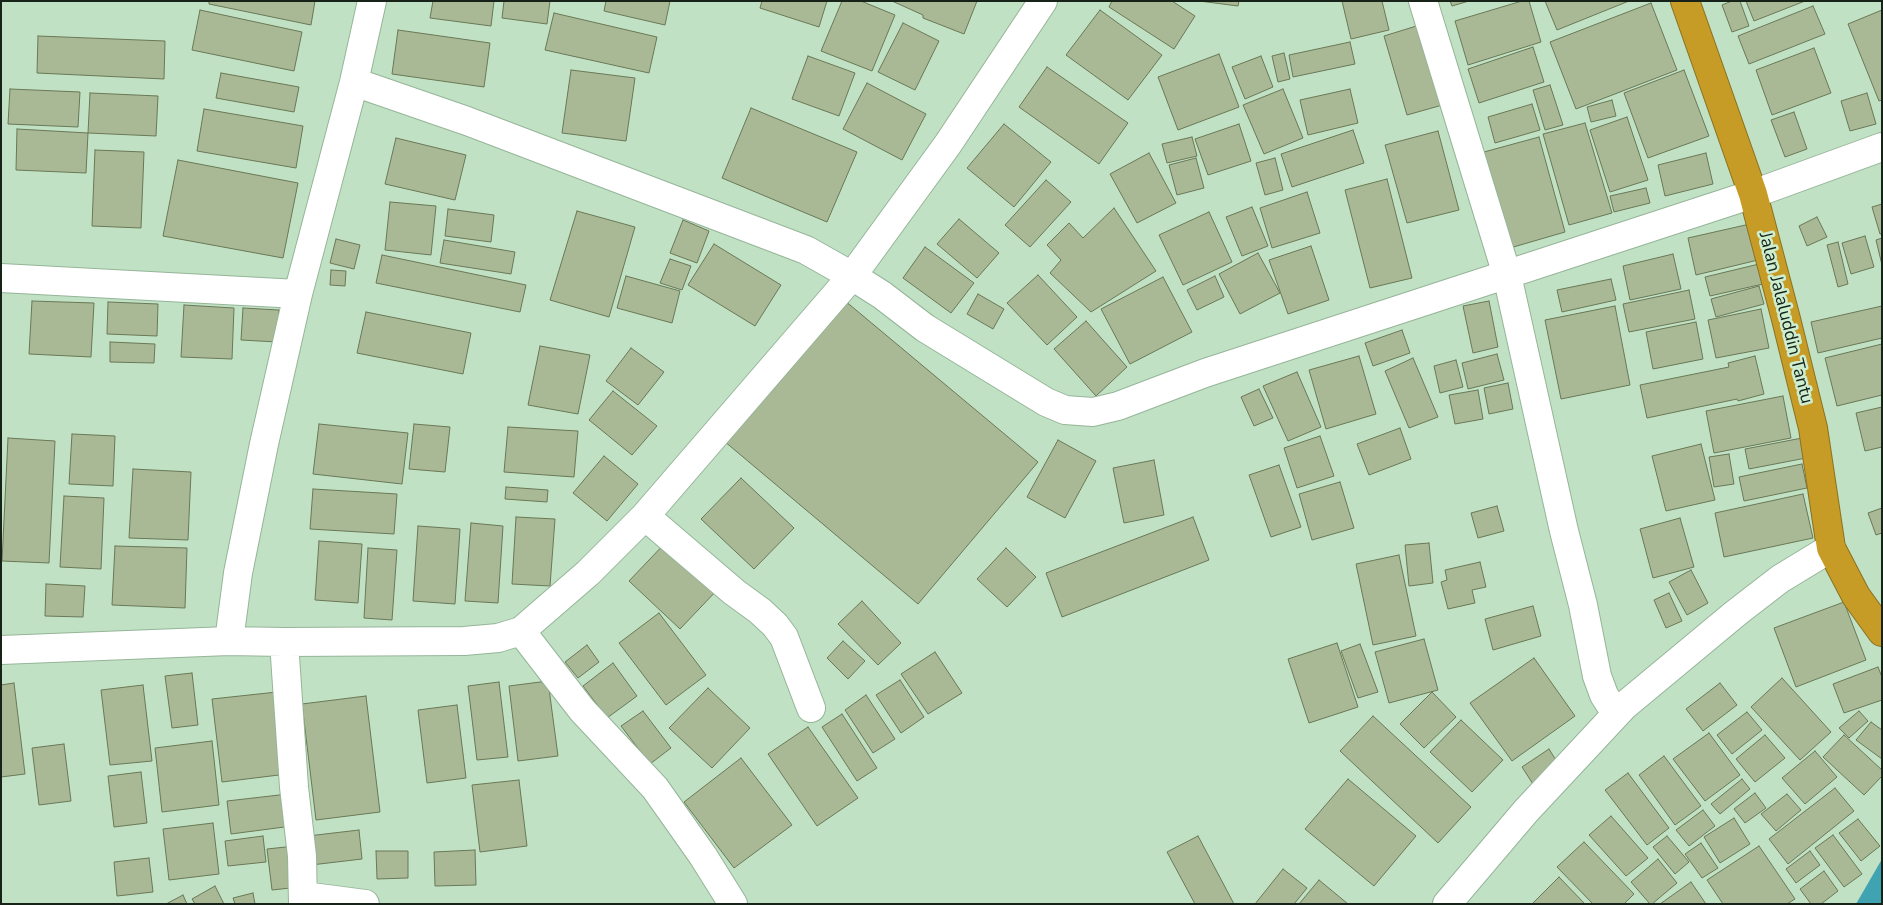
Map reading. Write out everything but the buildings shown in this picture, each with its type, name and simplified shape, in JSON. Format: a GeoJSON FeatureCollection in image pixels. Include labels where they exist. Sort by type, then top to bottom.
{"type":"FeatureCollection","features":[{"type":"Feature","properties":{"kind":"highway","name":"Jalan Jalaluddin Tantu"},"geometry":{"type":"LineString","coordinates":[[1685,1],[1753,194],[1813,428],[1831,548],[1856,596],[1882,632]]}},
{"type":"Feature","properties":{"kind":"street"},"geometry":{"type":"LineString","coordinates":[[229,641],[242,555],[264,444],[298,294],[354,82],[372,1]]}},
{"type":"Feature","properties":{"kind":"street"},"geometry":{"type":"LineString","coordinates":[[1,650],[229,641],[464,641],[498,638],[521,631],[588,573],[645,516],[852,276],[948,144],[1043,1]]}},
{"type":"Feature","properties":{"kind":"street"},"geometry":{"type":"LineString","coordinates":[[1424,1],[1507,274],[1564,531],[1583,605],[1597,676],[1604,695],[1612,706],[1624,706]]}},
{"type":"Feature","properties":{"kind":"street"},"geometry":{"type":"LineString","coordinates":[[354,82],[467,121],[806,250],[852,276],[882,295],[925,328],[1046,402],[1065,410],[1093,412],[1118,406],[1205,373],[1753,194],[1882,146]]}},
{"type":"Feature","properties":{"kind":"street"},"geometry":{"type":"LineString","coordinates":[[1,278],[298,294]]}},
{"type":"Feature","properties":{"kind":"street"},"geometry":{"type":"LineString","coordinates":[[645,516],[775,625],[784,637],[811,708]]}},
{"type":"Feature","properties":{"kind":"street"},"geometry":{"type":"LineString","coordinates":[[1447,904],[1526,811],[1624,706],[1780,579],[1831,548]]}},
{"type":"Feature","properties":{"kind":"street"},"geometry":{"type":"LineString","coordinates":[[521,631],[582,710],[655,788],[703,856],[733,904]]}},
{"type":"Feature","properties":{"kind":"street"},"geometry":{"type":"LineString","coordinates":[[284,642],[304,900],[365,904]]}},
{"type":"Feature","properties":{"kind":"water"},"geometry":{"type":"Polygon","coordinates":[[[1882,859],[1882,904],[1856,904],[1882,859]]]}}]}
